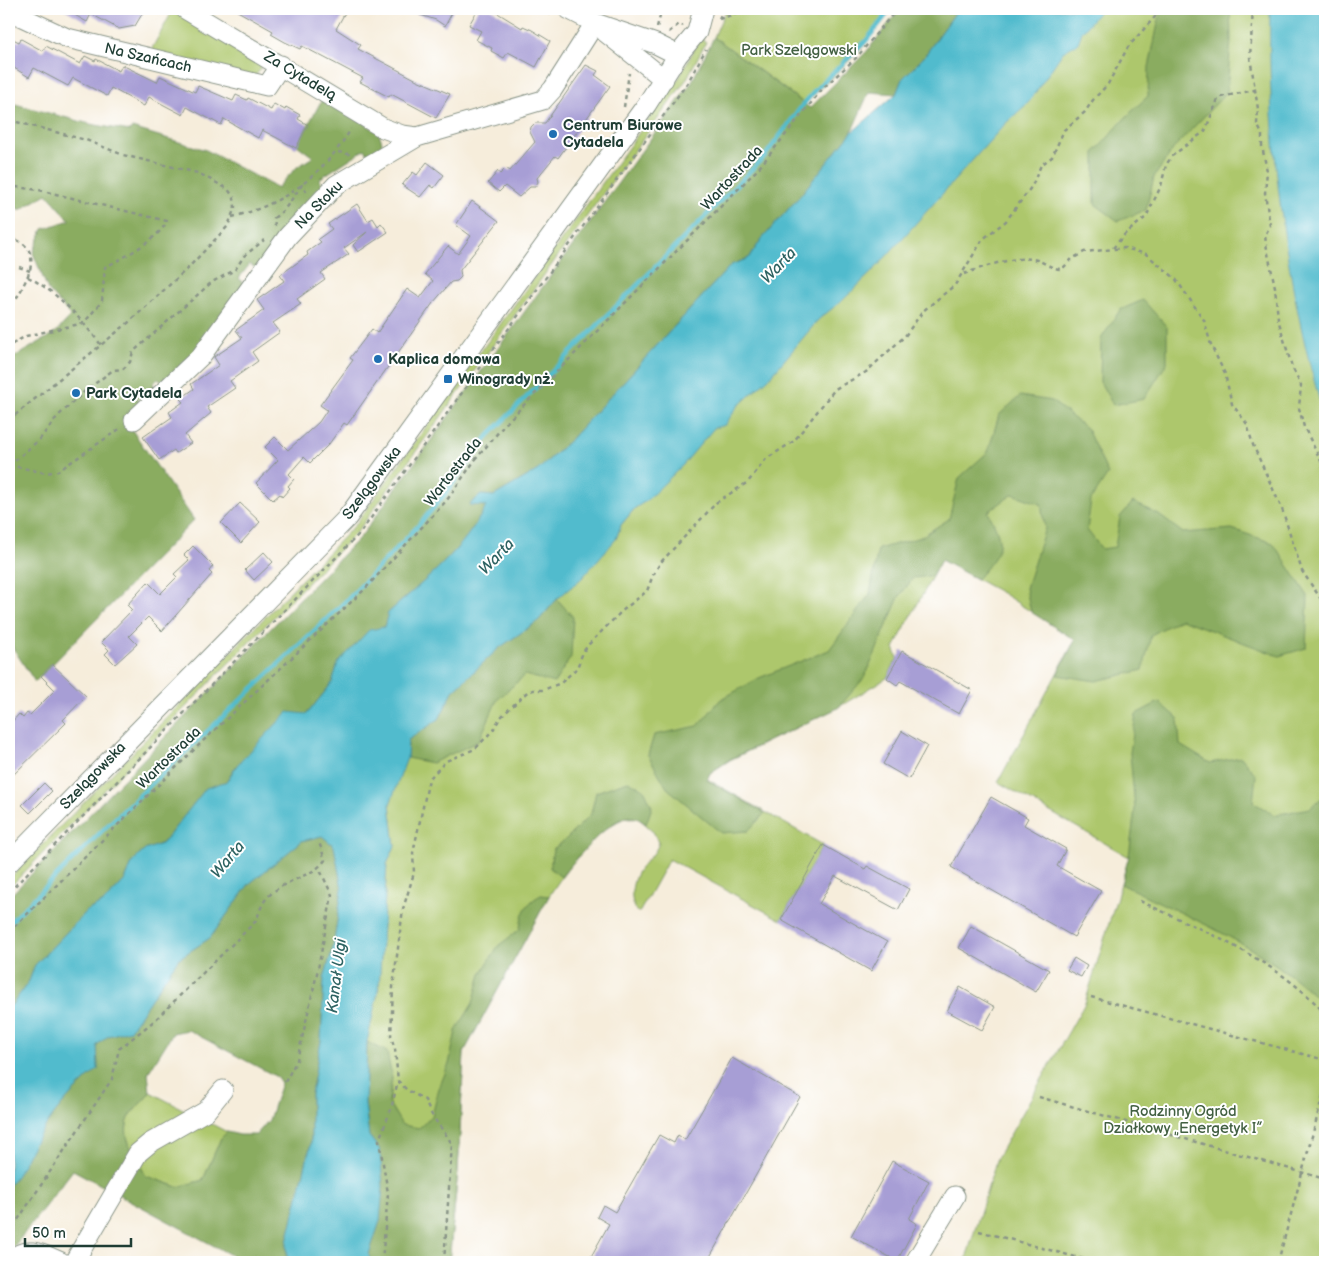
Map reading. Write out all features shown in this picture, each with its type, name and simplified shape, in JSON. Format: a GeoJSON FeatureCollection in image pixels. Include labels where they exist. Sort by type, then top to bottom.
{"type":"FeatureCollection","features":[{"type":"Feature","properties":{"kind":"street","name":"Za Cytadelą"},"geometry":{"type":"LineString","coordinates":[[185,9],[361,113],[383,128],[402,135],[417,137]]}},
{"type":"Feature","properties":{"kind":"street"},"geometry":{"type":"LineString","coordinates":[[568,9],[595,23],[656,44],[678,55]]}},
{"type":"Feature","properties":{"kind":"street","name":"Szelągowska"},"geometry":{"type":"LineString","coordinates":[[678,55],[686,27],[699,9]]}},
{"type":"Feature","properties":{"kind":"street","name":"Na Szańcach"},"geometry":{"type":"LineString","coordinates":[[9,11],[67,38],[267,86],[281,66]]}},
{"type":"Feature","properties":{"kind":"street","name":"Szelągowska"},"geometry":{"type":"LineString","coordinates":[[9,863],[347,518],[664,79],[678,55],[711,14]]}},
{"type":"Feature","properties":{"kind":"street"},"geometry":{"type":"LineString","coordinates":[[595,23],[664,79]]}},
{"type":"Feature","properties":{"kind":"street","name":"Na Stoku"},"geometry":{"type":"LineString","coordinates":[[134,420],[201,356],[288,236],[327,193],[347,178],[417,137],[542,100],[553,89],[595,23]]}},
{"type":"Feature","properties":{"kind":"street"},"geometry":{"type":"LineString","coordinates":[[383,128],[386,140],[385,156]]}},
{"type":"Feature","properties":{"kind":"street"},"geometry":{"type":"LineString","coordinates":[[74,1262],[138,1153],[150,1143],[206,1111],[223,1090]]}},
{"type":"Feature","properties":{"kind":"street"},"geometry":{"type":"LineString","coordinates":[[915,1262],[955,1196]]}},
{"type":"Feature","properties":{"kind":"street"},"geometry":{"type":"LineString","coordinates":[[9,1262],[15,1255],[36,1250],[61,1262]]}},
{"type":"Feature","properties":{"kind":"path"},"geometry":{"type":"LineString","coordinates":[[655,32],[662,9]]}},
{"type":"Feature","properties":{"kind":"path"},"geometry":{"type":"LineString","coordinates":[[711,14],[732,16],[744,9]]}},
{"type":"Feature","properties":{"kind":"path","name":"Wartostrada"},"geometry":{"type":"LineString","coordinates":[[9,932],[202,742],[364,590],[447,500],[475,460],[506,423],[758,168],[823,88],[862,51],[897,9]]}},
{"type":"Feature","properties":{"kind":"path"},"geometry":{"type":"LineString","coordinates":[[382,1262],[388,1193],[379,1140],[391,1110],[398,1081],[395,1049],[391,1037],[393,987],[403,909],[414,873],[416,839],[420,828],[426,786],[432,774],[446,761],[475,749],[493,730],[500,718],[526,692],[543,690],[561,683],[577,668],[583,652],[589,644],[622,611],[647,591],[653,575],[661,562],[717,502],[748,482],[766,459],[794,441],[835,389],[866,372],[905,336],[923,311],[955,285],[964,274],[983,239],[1006,221],[1032,186],[1040,165],[1052,157],[1064,130],[1085,112],[1092,100],[1108,84],[1128,47],[1162,9]]}},
{"type":"Feature","properties":{"kind":"path"},"geometry":{"type":"LineString","coordinates":[[1253,9],[1250,57],[1255,90],[1257,124],[1262,134],[1262,146],[1267,171],[1265,193],[1270,226],[1265,235],[1266,244],[1275,287],[1278,318],[1292,367],[1301,384],[1299,408],[1304,428],[1322,463],[1325,477]]}},
{"type":"Feature","properties":{"kind":"path"},"geometry":{"type":"LineString","coordinates":[[622,111],[628,91],[629,72]]}},
{"type":"Feature","properties":{"kind":"path"},"geometry":{"type":"LineString","coordinates":[[1112,249],[1125,234],[1146,217],[1161,186],[1166,165],[1172,156],[1205,131],[1218,99],[1242,91],[1255,90]]}},
{"type":"Feature","properties":{"kind":"path"},"geometry":{"type":"LineString","coordinates":[[232,217],[259,210],[280,200],[302,185],[338,152],[361,113]]}},
{"type":"Feature","properties":{"kind":"path"},"geometry":{"type":"LineString","coordinates":[[9,120],[86,140],[123,155],[198,173],[228,189],[234,198],[235,207],[228,226],[188,268],[101,345],[9,420]]}},
{"type":"Feature","properties":{"kind":"path"},"geometry":{"type":"LineString","coordinates":[[9,182],[16,187],[40,190],[167,221],[164,228],[104,267],[102,301],[84,323],[39,332],[18,340],[9,346]]}},
{"type":"Feature","properties":{"kind":"path"},"geometry":{"type":"LineString","coordinates":[[272,230],[276,224],[274,218],[284,210],[302,185]]}},
{"type":"Feature","properties":{"kind":"path"},"geometry":{"type":"LineString","coordinates":[[9,237],[29,251],[33,265],[18,297],[9,301]]}},
{"type":"Feature","properties":{"kind":"path"},"geometry":{"type":"LineString","coordinates":[[9,466],[40,439],[57,417],[84,392],[113,370],[123,369],[130,362],[133,352],[212,282],[235,270],[255,245],[269,237]]}},
{"type":"Feature","properties":{"kind":"path"},"geometry":{"type":"LineString","coordinates":[[11,246],[14,239]]}},
{"type":"Feature","properties":{"kind":"path"},"geometry":{"type":"LineString","coordinates":[[964,274],[996,264],[1027,259],[1036,260],[1054,269],[1062,269],[1072,259],[1084,252],[1124,248],[1146,254],[1175,278],[1204,320],[1211,345],[1226,374],[1232,404],[1246,424],[1253,445],[1282,509],[1302,571],[1325,605]]}},
{"type":"Feature","properties":{"kind":"path"},"geometry":{"type":"LineString","coordinates":[[19,267],[30,271]]}},
{"type":"Feature","properties":{"kind":"path"},"geometry":{"type":"LineString","coordinates":[[28,277],[54,292],[84,323],[101,345]]}},
{"type":"Feature","properties":{"kind":"path"},"geometry":{"type":"LineString","coordinates":[[9,466],[46,472],[58,471],[134,420]]}},
{"type":"Feature","properties":{"kind":"path"},"geometry":{"type":"LineString","coordinates":[[9,1233],[112,1080],[119,1049],[154,1021],[256,921],[265,900],[285,882],[319,868],[324,860],[319,842]]}},
{"type":"Feature","properties":{"kind":"path"},"geometry":{"type":"LineString","coordinates":[[285,1082],[297,1060],[318,969],[332,895],[319,868]]}},
{"type":"Feature","properties":{"kind":"path"},"geometry":{"type":"LineString","coordinates":[[1140,901],[1215,937],[1268,966],[1316,1002],[1325,1014]]}},
{"type":"Feature","properties":{"kind":"path"},"geometry":{"type":"LineString","coordinates":[[1091,997],[1325,1060]]}},
{"type":"Feature","properties":{"kind":"path"},"geometry":{"type":"LineString","coordinates":[[398,1081],[407,1090],[425,1100],[430,1116],[444,1130],[452,1144],[444,1262]]}},
{"type":"Feature","properties":{"kind":"path"},"geometry":{"type":"LineString","coordinates":[[1278,1262],[1325,1088]]}},
{"type":"Feature","properties":{"kind":"path"},"geometry":{"type":"LineString","coordinates":[[1039,1097],[1325,1179]]}},
{"type":"Feature","properties":{"kind":"path"},"geometry":{"type":"LineString","coordinates":[[979,1231],[1094,1262]]}},
{"type":"Feature","properties":{"kind":"green space","name":"Park Szelągowski"},"geometry":{"type":"Polygon","coordinates":[[[726,9],[893,9],[862,48],[805,104],[714,37],[726,9]]]}},
{"type":"Feature","properties":{"kind":"green space"},"geometry":{"type":"Polygon","coordinates":[[[900,9],[958,9],[923,58],[902,79],[896,94],[869,92],[851,133],[761,240],[749,258],[731,265],[569,441],[538,470],[494,496],[481,495],[470,504],[486,506],[466,537],[443,564],[388,613],[384,627],[338,663],[332,683],[307,714],[237,765],[227,781],[206,789],[163,843],[145,850],[133,861],[125,880],[104,902],[88,910],[35,965],[29,981],[12,1005],[9,1006],[9,897],[362,535],[691,83],[714,37],[810,108],[867,51],[900,9]]]}},
{"type":"Feature","properties":{"kind":"green space","name":"Rodzinny Ogród Działkowy „Energetyk I”"},"geometry":{"type":"Polygon","coordinates":[[[1090,9],[1276,9],[1293,279],[1297,299],[1325,391],[1325,1262],[965,1262],[997,1158],[1085,1003],[1129,857],[998,782],[1075,640],[1002,593],[941,560],[894,648],[898,658],[887,678],[837,708],[730,760],[710,773],[707,779],[823,845],[781,920],[669,859],[639,913],[632,900],[634,880],[639,870],[655,851],[659,842],[652,830],[638,818],[623,819],[601,833],[581,853],[549,896],[464,1052],[458,1171],[449,1262],[370,1262],[367,1042],[379,987],[387,864],[395,846],[390,804],[408,740],[557,599],[616,539],[621,525],[635,508],[646,501],[1090,9]]]}},
{"type":"Feature","properties":{"kind":"green space"},"geometry":{"type":"Polygon","coordinates":[[[1161,9],[1230,9],[1231,39],[1227,92],[1174,148],[1154,177],[1146,210],[1118,221],[1095,204],[1095,152],[1126,117],[1148,96],[1149,67],[1161,9]]]}},
{"type":"Feature","properties":{"kind":"green space"},"geometry":{"type":"Polygon","coordinates":[[[173,10],[261,60],[261,69],[254,77],[150,52],[173,10]]]}},
{"type":"Feature","properties":{"kind":"green space"},"geometry":{"type":"Polygon","coordinates":[[[700,38],[706,42],[686,80],[358,531],[9,888],[9,879],[355,525],[680,76],[700,38]]]}},
{"type":"Feature","properties":{"kind":"green space","name":"Park Cytadela"},"geometry":{"type":"Polygon","coordinates":[[[324,96],[379,133],[382,142],[381,150],[371,159],[365,149],[319,179],[325,189],[258,270],[250,264],[239,278],[245,286],[206,343],[162,382],[158,379],[153,384],[156,389],[151,398],[145,392],[137,399],[143,406],[132,430],[194,520],[35,682],[9,642],[9,360],[55,333],[71,316],[48,290],[33,253],[43,229],[70,220],[47,194],[20,210],[9,203],[9,107],[13,107],[15,104],[90,124],[130,131],[132,128],[206,150],[277,188],[297,167],[313,157],[297,145],[324,96]]]}},
{"type":"Feature","properties":{"kind":"green space"},"geometry":{"type":"Polygon","coordinates":[[[1143,300],[1167,327],[1167,363],[1144,399],[1113,405],[1100,382],[1101,339],[1120,310],[1143,300]]]}},
{"type":"Feature","properties":{"kind":"green space"},"geometry":{"type":"Polygon","coordinates":[[[1020,396],[1052,401],[1087,429],[1108,474],[1091,500],[1087,530],[1102,549],[1115,547],[1120,517],[1133,502],[1159,515],[1183,533],[1232,529],[1273,543],[1308,596],[1306,648],[1279,656],[1181,619],[1151,635],[1143,670],[1096,681],[1057,675],[1075,640],[1031,612],[1026,588],[1045,528],[1041,504],[1013,494],[988,512],[998,533],[999,541],[999,548],[992,562],[977,579],[941,560],[932,576],[913,578],[899,597],[865,677],[838,708],[730,759],[710,773],[707,780],[765,813],[748,831],[721,833],[667,788],[648,755],[654,735],[698,726],[720,700],[759,678],[829,650],[870,594],[878,549],[921,537],[949,519],[959,478],[988,452],[999,415],[1020,396]]]}},
{"type":"Feature","properties":{"kind":"green space"},"geometry":{"type":"Polygon","coordinates":[[[557,599],[573,617],[571,657],[554,683],[525,675],[497,700],[479,741],[432,763],[407,758],[408,740],[439,719],[453,691],[499,648],[538,621],[557,599]]]}},
{"type":"Feature","properties":{"kind":"green space"},"geometry":{"type":"Polygon","coordinates":[[[1159,702],[1178,718],[1180,745],[1210,763],[1241,757],[1256,775],[1253,802],[1274,815],[1310,808],[1325,795],[1325,1006],[1281,968],[1256,952],[1202,923],[1121,884],[1129,856],[1135,809],[1130,753],[1136,714],[1159,702]]]}},
{"type":"Feature","properties":{"kind":"green space"},"geometry":{"type":"Polygon","coordinates":[[[628,781],[644,789],[652,807],[646,824],[633,817],[616,821],[590,844],[561,877],[550,868],[553,849],[565,840],[591,814],[596,792],[628,781]]]}},
{"type":"Feature","properties":{"kind":"green space"},"geometry":{"type":"Polygon","coordinates":[[[322,836],[334,846],[342,889],[333,948],[324,978],[321,1041],[311,1094],[311,1143],[287,1242],[287,1262],[244,1262],[73,1170],[9,1253],[9,1185],[56,1112],[80,1085],[98,1069],[97,1045],[108,1036],[130,1030],[178,959],[210,938],[249,884],[302,841],[322,836]],[[188,1030],[173,1033],[148,1073],[150,1092],[132,1113],[126,1129],[133,1153],[146,1176],[178,1187],[203,1180],[221,1138],[227,1132],[240,1135],[256,1135],[269,1120],[281,1083],[277,1077],[188,1030]]]}},
{"type":"Feature","properties":{"kind":"green space"},"geometry":{"type":"Polygon","coordinates":[[[541,895],[549,896],[464,1052],[458,1171],[449,1262],[370,1262],[369,1254],[380,1221],[380,1150],[369,1136],[365,1103],[367,1042],[387,1052],[392,1078],[389,1103],[402,1125],[419,1128],[432,1116],[439,1088],[449,1064],[456,1031],[473,1003],[481,974],[498,946],[520,929],[522,918],[528,905],[541,895]]]}},
{"type":"Feature","properties":{"kind":"green space"},"geometry":{"type":"Polygon","coordinates":[[[150,1092],[227,1132],[221,1138],[203,1180],[178,1187],[146,1176],[133,1153],[126,1129],[132,1113],[150,1092]]]}},
{"type":"Feature","properties":{"kind":"water"},"geometry":{"type":"Polygon","coordinates":[[[958,9],[1101,9],[1082,32],[1078,43],[1063,52],[1029,102],[1005,124],[874,270],[843,300],[819,319],[770,377],[737,407],[725,425],[714,428],[683,465],[646,501],[635,508],[621,525],[616,539],[582,578],[557,599],[538,621],[499,648],[453,691],[439,719],[408,740],[407,758],[390,804],[395,846],[387,864],[379,987],[367,1042],[365,1103],[369,1136],[380,1150],[383,1187],[380,1221],[369,1254],[370,1262],[287,1262],[287,1242],[311,1143],[311,1094],[321,1041],[324,978],[333,948],[342,889],[334,846],[322,836],[302,841],[249,884],[210,938],[178,959],[130,1030],[108,1036],[97,1045],[98,1069],[80,1085],[56,1112],[9,1185],[9,1006],[12,1005],[29,981],[35,965],[88,910],[104,902],[125,880],[133,861],[145,850],[163,843],[206,788],[227,781],[237,765],[288,712],[307,714],[332,683],[338,663],[369,630],[384,627],[388,613],[429,577],[466,537],[486,506],[469,505],[481,495],[494,496],[538,470],[569,441],[731,265],[749,258],[761,240],[851,133],[896,94],[902,79],[923,58],[958,9]]]}},
{"type":"Feature","properties":{"kind":"water"},"geometry":{"type":"Polygon","coordinates":[[[1270,9],[1325,9],[1325,419],[1311,370],[1300,320],[1282,216],[1272,112],[1270,9]]]}},
{"type":"Feature","properties":{"kind":"building"},"geometry":{"type":"Polygon","coordinates":[[[64,9],[145,9],[135,26],[119,29],[91,14],[87,22],[64,9]]]}},
{"type":"Feature","properties":{"kind":"building"},"geometry":{"type":"Polygon","coordinates":[[[234,9],[347,9],[336,29],[361,45],[358,49],[417,80],[450,94],[436,118],[391,94],[389,97],[360,82],[363,78],[302,46],[300,49],[285,42],[271,34],[273,31],[234,9]]]}},
{"type":"Feature","properties":{"kind":"building"},"geometry":{"type":"Polygon","coordinates":[[[408,9],[454,9],[445,26],[436,20],[408,11],[408,9]]]}},
{"type":"Feature","properties":{"kind":"building"},"geometry":{"type":"Polygon","coordinates":[[[478,9],[491,9],[522,28],[523,26],[532,30],[550,41],[536,67],[508,52],[504,58],[491,51],[492,48],[476,40],[481,31],[469,25],[478,9]]]}},
{"type":"Feature","properties":{"kind":"building"},"geometry":{"type":"Polygon","coordinates":[[[9,37],[19,42],[21,39],[43,51],[46,46],[80,64],[85,56],[95,61],[96,59],[119,71],[122,65],[157,82],[160,76],[195,92],[198,86],[233,101],[236,95],[247,100],[248,98],[271,110],[274,104],[285,110],[286,107],[300,115],[298,119],[308,125],[296,148],[262,130],[258,138],[224,119],[221,125],[187,107],[183,115],[149,97],[144,106],[111,88],[107,96],[73,78],[68,86],[34,68],[29,77],[9,65],[9,37]]]}},
{"type":"Feature","properties":{"kind":"building"},"geometry":{"type":"Polygon","coordinates":[[[586,65],[598,71],[595,75],[610,86],[558,158],[555,156],[537,178],[538,182],[535,187],[530,187],[519,197],[505,186],[499,192],[488,183],[498,171],[500,174],[506,168],[510,171],[535,142],[530,132],[531,127],[535,123],[545,123],[586,65]]]}},
{"type":"Feature","properties":{"kind":"building"},"geometry":{"type":"Polygon","coordinates":[[[427,162],[444,175],[434,188],[430,185],[420,197],[402,185],[413,172],[417,175],[427,162]]]}},
{"type":"Feature","properties":{"kind":"building"},"geometry":{"type":"Polygon","coordinates":[[[472,201],[499,221],[460,270],[461,277],[457,281],[451,282],[433,303],[347,425],[344,423],[329,444],[310,463],[304,457],[289,474],[294,479],[288,486],[290,488],[282,497],[280,494],[273,500],[256,483],[278,460],[265,447],[275,437],[288,450],[319,422],[327,410],[320,405],[353,360],[350,358],[372,329],[377,333],[407,289],[420,298],[433,281],[425,274],[448,246],[458,254],[471,236],[456,225],[472,201]]]}},
{"type":"Feature","properties":{"kind":"building"},"geometry":{"type":"Polygon","coordinates":[[[357,204],[368,221],[373,218],[378,226],[381,223],[388,232],[358,252],[353,245],[367,232],[344,248],[349,254],[321,273],[325,279],[297,299],[301,304],[273,323],[280,332],[252,352],[258,361],[230,381],[235,388],[207,407],[211,413],[185,435],[191,443],[176,453],[174,450],[159,460],[143,437],[172,417],[169,412],[183,402],[180,399],[194,389],[191,384],[219,365],[214,357],[242,338],[236,330],[264,310],[257,300],[284,281],[280,275],[308,255],[307,252],[321,242],[318,239],[332,229],[328,224],[357,204]]]}},
{"type":"Feature","properties":{"kind":"building"},"geometry":{"type":"Polygon","coordinates":[[[240,503],[260,522],[241,543],[221,523],[240,503]]]}},
{"type":"Feature","properties":{"kind":"building"},"geometry":{"type":"Polygon","coordinates":[[[193,546],[213,566],[209,571],[212,574],[162,631],[148,617],[129,636],[137,644],[115,664],[105,654],[109,650],[101,642],[132,610],[127,605],[148,582],[160,594],[177,577],[174,574],[189,560],[184,555],[193,546]]]}},
{"type":"Feature","properties":{"kind":"building"},"geometry":{"type":"Polygon","coordinates":[[[264,552],[273,562],[254,580],[245,570],[264,552]]]}},
{"type":"Feature","properties":{"kind":"building"},"geometry":{"type":"Polygon","coordinates":[[[902,651],[972,690],[959,714],[900,681],[897,685],[887,678],[902,651]]]}},
{"type":"Feature","properties":{"kind":"building"},"geometry":{"type":"Polygon","coordinates":[[[52,664],[86,696],[63,720],[66,723],[9,779],[9,725],[19,714],[23,718],[27,713],[30,715],[55,690],[41,676],[52,664]]]}},
{"type":"Feature","properties":{"kind":"building"},"geometry":{"type":"Polygon","coordinates":[[[902,731],[927,746],[909,779],[883,764],[902,731]]]}},
{"type":"Feature","properties":{"kind":"building"},"geometry":{"type":"Polygon","coordinates":[[[44,783],[52,791],[30,813],[22,805],[44,783]]]}},
{"type":"Feature","properties":{"kind":"building"},"geometry":{"type":"Polygon","coordinates":[[[991,797],[1028,818],[1024,825],[1066,849],[1057,866],[1101,891],[1074,937],[951,867],[991,797]]]}},
{"type":"Feature","properties":{"kind":"building"},"geometry":{"type":"Polygon","coordinates":[[[823,845],[865,869],[867,866],[909,889],[898,910],[835,876],[819,904],[887,942],[871,971],[781,920],[823,845]]]}},
{"type":"Feature","properties":{"kind":"building"},"geometry":{"type":"Polygon","coordinates":[[[971,926],[1049,970],[1036,992],[959,948],[971,926]]]}},
{"type":"Feature","properties":{"kind":"building"},"geometry":{"type":"Polygon","coordinates":[[[1074,958],[1087,966],[1081,977],[1067,970],[1074,958]]]}},
{"type":"Feature","properties":{"kind":"building"},"geometry":{"type":"Polygon","coordinates":[[[960,987],[995,1007],[982,1030],[947,1011],[960,987]]]}},
{"type":"Feature","properties":{"kind":"building"},"geometry":{"type":"Polygon","coordinates":[[[732,1058],[800,1097],[707,1262],[588,1262],[609,1224],[597,1217],[603,1205],[615,1212],[659,1135],[674,1143],[678,1135],[685,1140],[732,1058]]]}},
{"type":"Feature","properties":{"kind":"building"},"geometry":{"type":"Polygon","coordinates":[[[892,1161],[929,1181],[909,1219],[917,1224],[897,1261],[851,1236],[892,1161]]]}},
{"type":"Feature","properties":{"kind":"waterway"},"geometry":{"type":"LineString","coordinates":[[9,923],[108,825],[348,599],[417,527],[446,493],[488,436],[765,156],[801,107],[819,86],[865,42],[891,9]]}},
{"type":"Feature","properties":{"kind":"place","name":"Centrum Biurowe Cytadela"},"geometry":{"type":"Point","coordinates":[553,134]}},
{"type":"Feature","properties":{"kind":"place","name":"Kaplica domowa"},"geometry":{"type":"Point","coordinates":[378,359]}},
{"type":"Feature","properties":{"kind":"place","name":"Winogrady nż."},"geometry":{"type":"Point","coordinates":[448,379]}},
{"type":"Feature","properties":{"kind":"place","name":"Park Cytadela"},"geometry":{"type":"Point","coordinates":[76,393]}},
{"type":"Feature","properties":{"kind":"water label","name":"Warta"},"geometry":{"type":"Point","coordinates":[779,266]}},
{"type":"Feature","properties":{"kind":"water label","name":"Warta"},"geometry":{"type":"Point","coordinates":[497,557]}},
{"type":"Feature","properties":{"kind":"water label","name":"Warta"},"geometry":{"type":"Point","coordinates":[228,860]}},
{"type":"Feature","properties":{"kind":"water label","name":"Kanał Ulgi"},"geometry":{"type":"Point","coordinates":[337,976]}}]}
